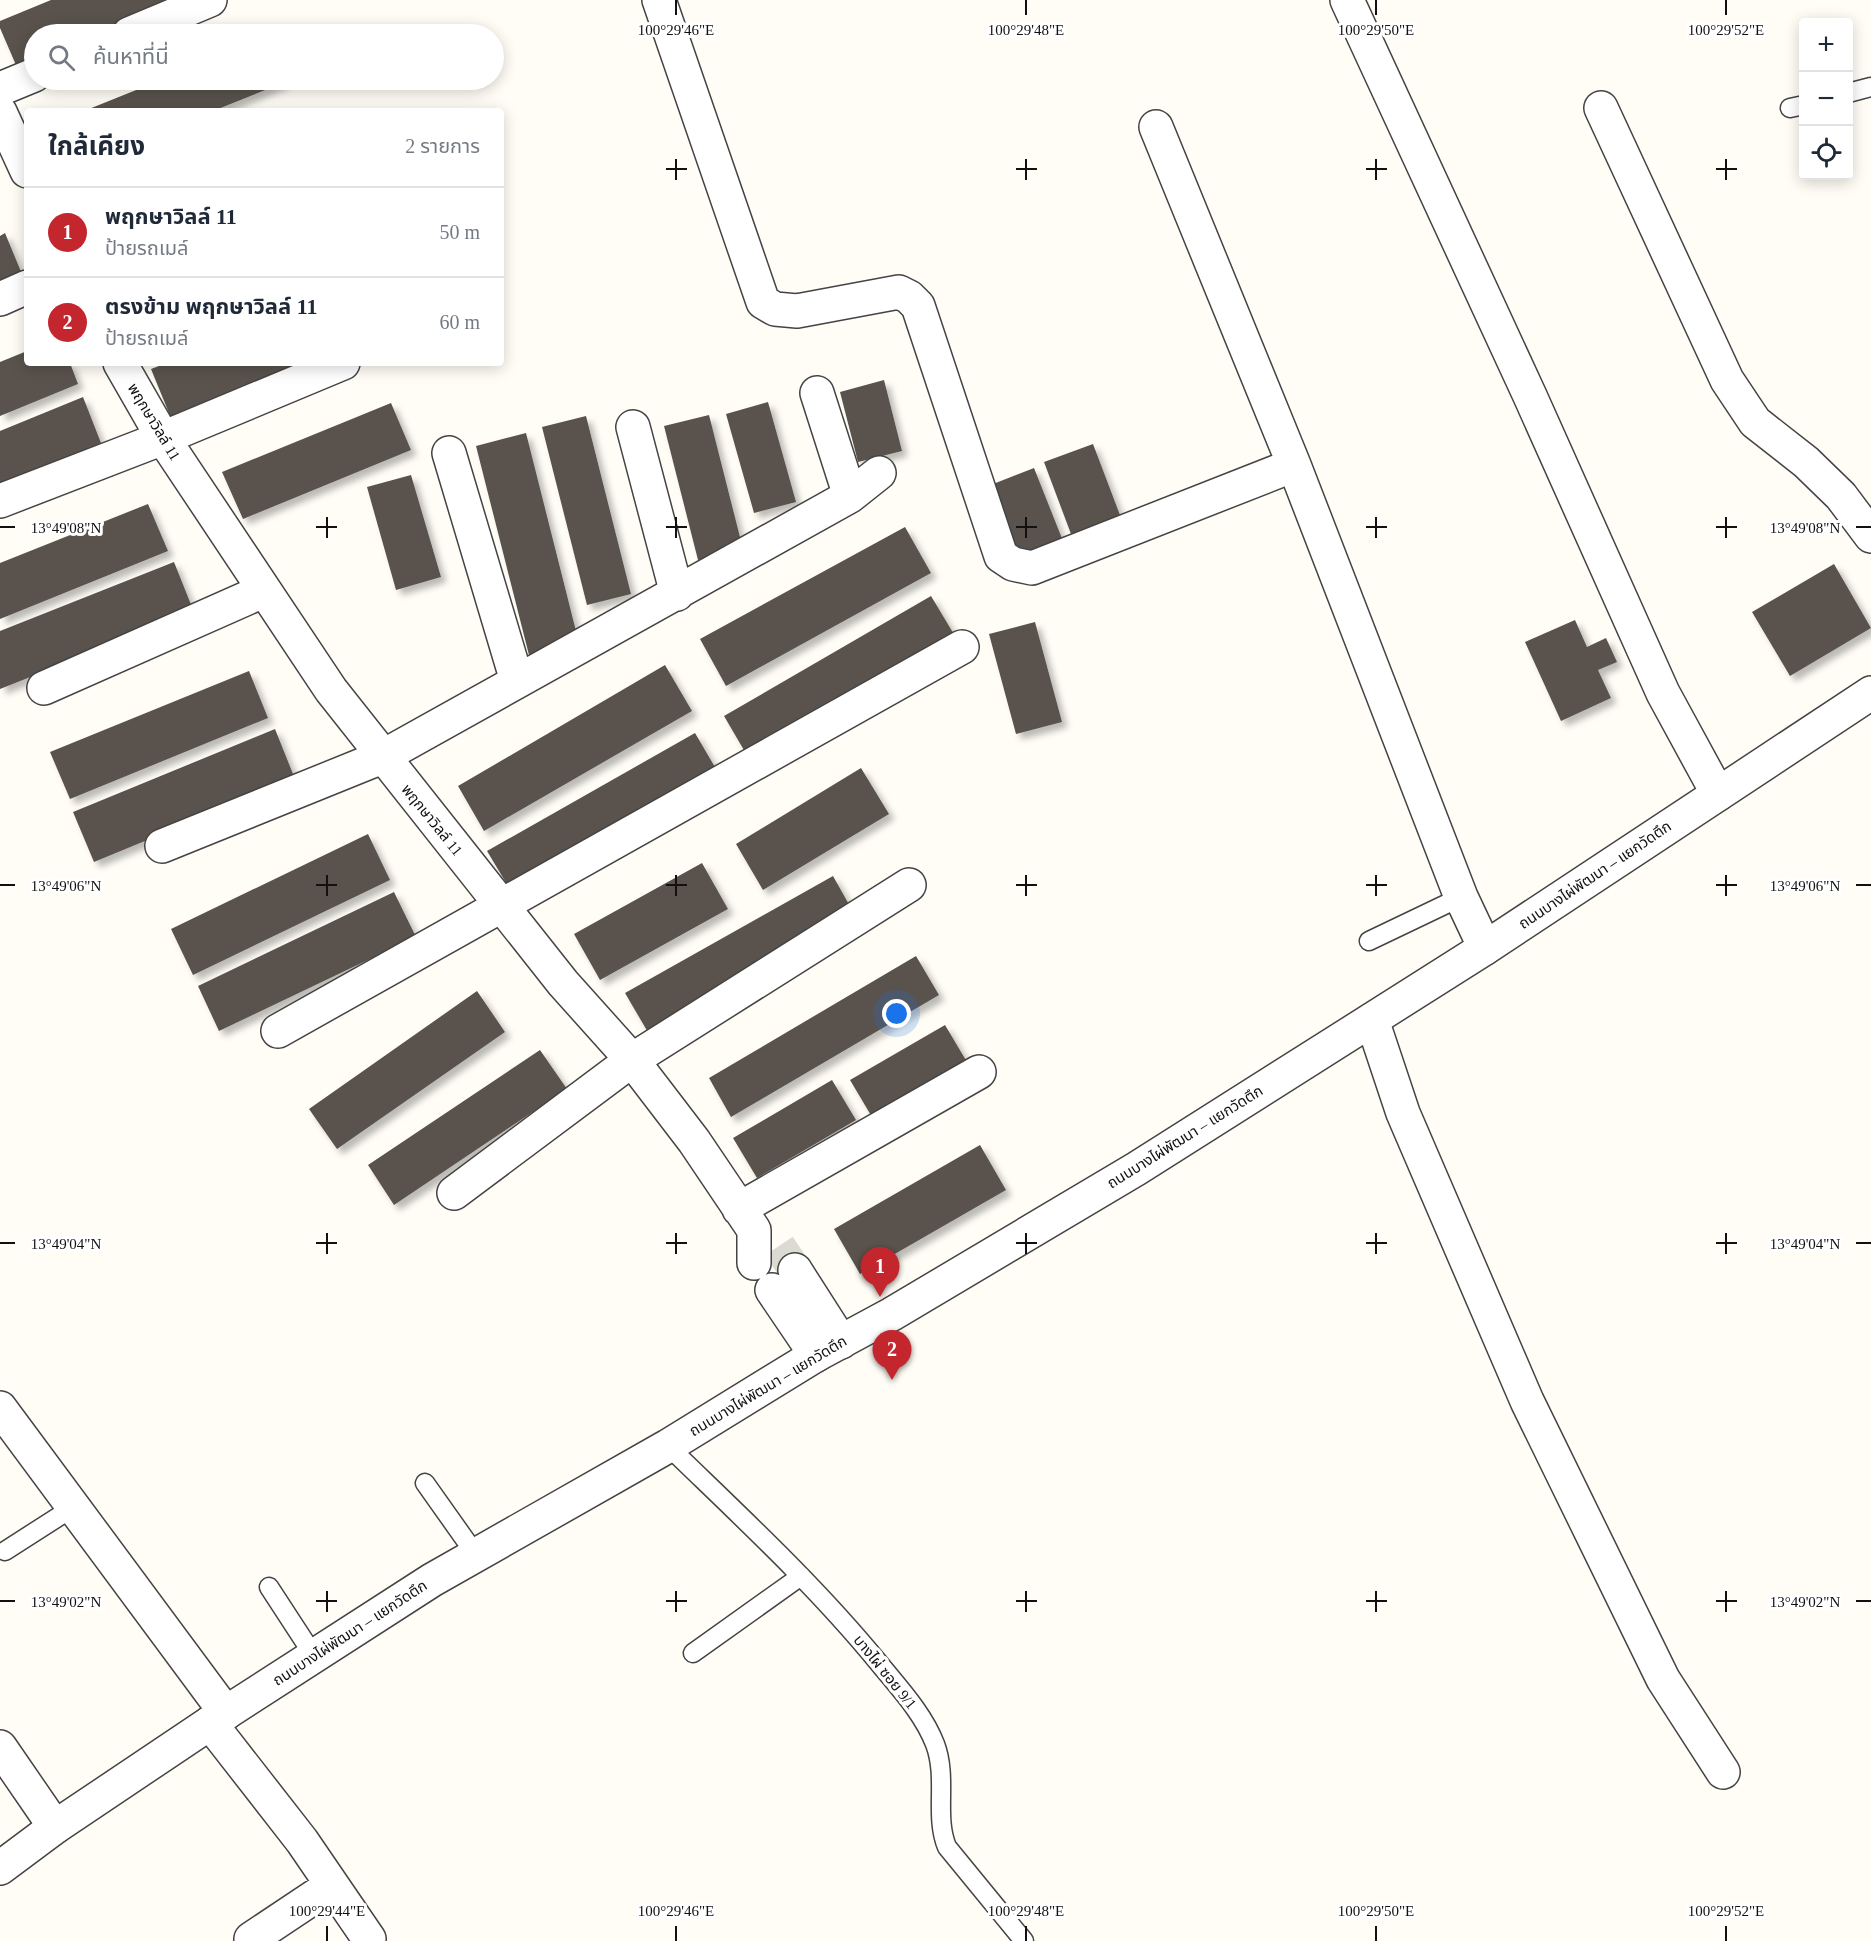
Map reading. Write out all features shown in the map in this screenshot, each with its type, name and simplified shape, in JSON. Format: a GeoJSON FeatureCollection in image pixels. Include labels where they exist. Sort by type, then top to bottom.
{"type":"FeatureCollection","features":[{"type":"Feature","properties":{"kind":"street"},"geometry":{"type":"LineString","coordinates":[[153,24],[210,0]]}},
{"type":"Feature","properties":{"kind":"street"},"geometry":{"type":"LineString","coordinates":[[659,0],[763,302],[775,309],[797,311],[899,292],[909,297],[918,306],[1001,556],[1013,564],[1032,568],[1294,465]]}},
{"type":"Feature","properties":{"kind":"street"},"geometry":{"type":"LineString","coordinates":[[1347,0],[1530,396],[1663,693],[1718,794]]}},
{"type":"Feature","properties":{"kind":"street"},"geometry":{"type":"LineString","coordinates":[[0,89],[24,79]]}},
{"type":"Feature","properties":{"kind":"street"},"geometry":{"type":"LineString","coordinates":[[1601,108],[1728,380],[1755,422],[1806,462],[1841,496],[1871,536]]}},
{"type":"Feature","properties":{"kind":"street"},"geometry":{"type":"LineString","coordinates":[[0,112],[24,164]]}},
{"type":"Feature","properties":{"kind":"street"},"geometry":{"type":"LineString","coordinates":[[1156,126],[1294,465],[1461,897],[1485,948]]}},
{"type":"Feature","properties":{"kind":"street"},"geometry":{"type":"LineString","coordinates":[[0,299],[24,288]]}},
{"type":"Feature","properties":{"kind":"street","name":"พฤกษาวิลล์ 11"},"geometry":{"type":"LineString","coordinates":[[122,366],[163,438],[331,690],[563,983],[632,1060],[694,1141],[828,1349]]}},
{"type":"Feature","properties":{"kind":"street"},"geometry":{"type":"LineString","coordinates":[[0,501],[163,438],[336,366]]}},
{"type":"Feature","properties":{"kind":"street"},"geometry":{"type":"LineString","coordinates":[[818,393],[850,496]]}},
{"type":"Feature","properties":{"kind":"street"},"geometry":{"type":"LineString","coordinates":[[633,428],[677,594]]}},
{"type":"Feature","properties":{"kind":"street"},"geometry":{"type":"LineString","coordinates":[[449,453],[517,681]]}},
{"type":"Feature","properties":{"kind":"street"},"geometry":{"type":"LineString","coordinates":[[162,846],[382,757],[850,496],[879,473]]}},
{"type":"Feature","properties":{"kind":"street"},"geometry":{"type":"LineString","coordinates":[[44,688],[263,591]]}},
{"type":"Feature","properties":{"kind":"street"},"geometry":{"type":"LineString","coordinates":[[278,1031],[962,647]]}},
{"type":"Feature","properties":{"kind":"street","name":"ถนนบางไผ่พัฒนา – แยกวัดตึก"},"geometry":{"type":"LineString","coordinates":[[0,1868],[55,1827],[314,1656],[476,1555],[668,1446],[828,1349],[1125,1175],[1485,948],[1871,693]]}},
{"type":"Feature","properties":{"kind":"street"},"geometry":{"type":"LineString","coordinates":[[454,1193],[632,1060],[909,885]]}},
{"type":"Feature","properties":{"kind":"street"},"geometry":{"type":"LineString","coordinates":[[1372,1020],[1403,1113],[1527,1401],[1663,1679],[1723,1772]]}},
{"type":"Feature","properties":{"kind":"street"},"geometry":{"type":"LineString","coordinates":[[766,1251],[979,1072]]}},
{"type":"Feature","properties":{"kind":"street"},"geometry":{"type":"LineString","coordinates":[[4,1423],[72,1508],[369,1939]]}},
{"type":"Feature","properties":{"kind":"street"},"geometry":{"type":"LineString","coordinates":[[0,1747],[55,1827]]}},
{"type":"Feature","properties":{"kind":"street"},"geometry":{"type":"LineString","coordinates":[[251,1939],[332,1885]]}},
{"type":"Feature","properties":{"kind":"lane"},"geometry":{"type":"LineString","coordinates":[[1853,92],[1871,87]]}},
{"type":"Feature","properties":{"kind":"lane"},"geometry":{"type":"LineString","coordinates":[[1369,941],[1461,897]]}},
{"type":"Feature","properties":{"kind":"lane","name":"บางไผ่ ซอย 9/1"},"geometry":{"type":"LineString","coordinates":[[668,1446],[801,1576],[857,1637],[910,1701],[925,1723],[935,1745],[943,1779],[942,1836],[947,1847],[1024,1941]]}},
{"type":"Feature","properties":{"kind":"lane"},"geometry":{"type":"LineString","coordinates":[[425,1483],[476,1555]]}},
{"type":"Feature","properties":{"kind":"lane"},"geometry":{"type":"LineString","coordinates":[[5,1551],[72,1508]]}},
{"type":"Feature","properties":{"kind":"lane"},"geometry":{"type":"LineString","coordinates":[[693,1653],[801,1576]]}},
{"type":"Feature","properties":{"kind":"lane"},"geometry":{"type":"LineString","coordinates":[[269,1587],[314,1656]]}},
{"type":"Feature","properties":{"kind":"building"},"geometry":{"type":"Polygon","coordinates":[[[51,0],[172,0],[114,24],[24,24],[24,61],[16,65],[0,28],[0,21],[51,0]]]}},
{"type":"Feature","properties":{"kind":"building"},"geometry":{"type":"Polygon","coordinates":[[[136,90],[265,90],[220,108],[91,108],[136,90]]]}},
{"type":"Feature","properties":{"kind":"building"},"geometry":{"type":"Polygon","coordinates":[[[5,233],[24,279],[0,289],[0,236],[5,233]]]}},
{"type":"Feature","properties":{"kind":"building"},"geometry":{"type":"Polygon","coordinates":[[[24,352],[24,366],[71,366],[78,384],[0,416],[0,362],[24,352]]]}},
{"type":"Feature","properties":{"kind":"building"},"geometry":{"type":"Polygon","coordinates":[[[159,366],[300,366],[171,418],[151,369],[159,366]]]}},
{"type":"Feature","properties":{"kind":"building"},"geometry":{"type":"Polygon","coordinates":[[[884,380],[902,451],[858,462],[840,392],[884,380]]]}},
{"type":"Feature","properties":{"kind":"building"},"geometry":{"type":"Polygon","coordinates":[[[83,397],[101,443],[0,485],[0,431],[83,397]]]}},
{"type":"Feature","properties":{"kind":"building"},"geometry":{"type":"Polygon","coordinates":[[[768,402],[796,502],[754,513],[726,414],[768,402]]]}},
{"type":"Feature","properties":{"kind":"building"},"geometry":{"type":"Polygon","coordinates":[[[391,403],[411,450],[243,519],[222,472],[391,403]]]}},
{"type":"Feature","properties":{"kind":"building"},"geometry":{"type":"Polygon","coordinates":[[[709,415],[743,549],[698,560],[664,426],[709,415]]]}},
{"type":"Feature","properties":{"kind":"building"},"geometry":{"type":"Polygon","coordinates":[[[586,416],[631,594],[587,605],[542,427],[586,416]]]}},
{"type":"Feature","properties":{"kind":"building"},"geometry":{"type":"Polygon","coordinates":[[[526,433],[579,643],[529,655],[476,446],[526,433]]]}},
{"type":"Feature","properties":{"kind":"building"},"geometry":{"type":"Polygon","coordinates":[[[1093,444],[1123,523],[1074,542],[1044,462],[1093,444]]]}},
{"type":"Feature","properties":{"kind":"building"},"geometry":{"type":"Polygon","coordinates":[[[1034,468],[1065,546],[1018,564],[988,486],[1034,468]]]}},
{"type":"Feature","properties":{"kind":"building"},"geometry":{"type":"Polygon","coordinates":[[[411,475],[441,577],[396,590],[367,487],[411,475]]]}},
{"type":"Feature","properties":{"kind":"building"},"geometry":{"type":"Polygon","coordinates":[[[148,504],[168,551],[0,619],[0,563],[148,504]]]}},
{"type":"Feature","properties":{"kind":"building"},"geometry":{"type":"Polygon","coordinates":[[[905,527],[931,573],[726,686],[700,639],[905,527]]]}},
{"type":"Feature","properties":{"kind":"building"},"geometry":{"type":"Polygon","coordinates":[[[174,562],[194,612],[0,689],[0,631],[174,562]]]}},
{"type":"Feature","properties":{"kind":"building"},"geometry":{"type":"Polygon","coordinates":[[[1834,564],[1871,628],[1790,676],[1752,612],[1834,564]]]}},
{"type":"Feature","properties":{"kind":"building"},"geometry":{"type":"Polygon","coordinates":[[[931,596],[955,636],[748,757],[724,716],[931,596]]]}},
{"type":"Feature","properties":{"kind":"building"},"geometry":{"type":"Polygon","coordinates":[[[1575,620],[1587,647],[1606,638],[1617,662],[1598,670],[1611,698],[1561,721],[1525,642],[1575,620]]]}},
{"type":"Feature","properties":{"kind":"building"},"geometry":{"type":"Polygon","coordinates":[[[1035,622],[1062,722],[1016,734],[989,634],[1035,622]]]}},
{"type":"Feature","properties":{"kind":"building"},"geometry":{"type":"Polygon","coordinates":[[[665,665],[692,711],[484,831],[458,786],[665,665]]]}},
{"type":"Feature","properties":{"kind":"building"},"geometry":{"type":"Polygon","coordinates":[[[249,671],[268,718],[70,799],[50,752],[249,671]]]}},
{"type":"Feature","properties":{"kind":"building"},"geometry":{"type":"Polygon","coordinates":[[[275,729],[295,779],[94,862],[73,812],[275,729]]]}},
{"type":"Feature","properties":{"kind":"building"},"geometry":{"type":"Polygon","coordinates":[[[695,733],[719,774],[511,891],[487,851],[695,733]]]}},
{"type":"Feature","properties":{"kind":"building"},"geometry":{"type":"Polygon","coordinates":[[[861,768],[889,814],[763,890],[736,844],[861,768]]]}},
{"type":"Feature","properties":{"kind":"building"},"geometry":{"type":"Polygon","coordinates":[[[368,834],[390,880],[193,975],[171,929],[368,834]]]}},
{"type":"Feature","properties":{"kind":"building"},"geometry":{"type":"Polygon","coordinates":[[[702,863],[728,909],[600,980],[574,934],[702,863]]]}},
{"type":"Feature","properties":{"kind":"building"},"geometry":{"type":"Polygon","coordinates":[[[833,876],[856,917],[649,1034],[625,993],[833,876]]]}},
{"type":"Feature","properties":{"kind":"building"},"geometry":{"type":"Polygon","coordinates":[[[394,892],[416,937],[219,1031],[198,986],[394,892]]]}},
{"type":"Feature","properties":{"kind":"building"},"geometry":{"type":"Polygon","coordinates":[[[916,956],[939,995],[731,1117],[709,1078],[916,956]]]}},
{"type":"Feature","properties":{"kind":"building"},"geometry":{"type":"Polygon","coordinates":[[[477,991],[505,1032],[337,1149],[309,1109],[477,991]]]}},
{"type":"Feature","properties":{"kind":"building"},"geometry":{"type":"Polygon","coordinates":[[[945,1025],[967,1062],[872,1117],[850,1080],[945,1025]]]}},
{"type":"Feature","properties":{"kind":"building"},"geometry":{"type":"Polygon","coordinates":[[[540,1050],[567,1089],[394,1205],[368,1165],[540,1050]]]}},
{"type":"Feature","properties":{"kind":"building"},"geometry":{"type":"Polygon","coordinates":[[[832,1080],[856,1120],[757,1178],[733,1138],[832,1080]]]}},
{"type":"Feature","properties":{"kind":"building"},"geometry":{"type":"Polygon","coordinates":[[[980,1145],[1006,1190],[860,1274],[834,1229],[980,1145]]]}},
{"type":"Feature","properties":{"kind":"tunnel"},"geometry":{"type":"LineString","coordinates":[[779,1246],[795,1270]]}},
{"type":"Feature","properties":{"kind":"place","name":"พฤกษาวิลล์ 11"},"geometry":{"type":"Point","coordinates":[880,1297]}},
{"type":"Feature","properties":{"kind":"place","name":"ตรงข้าม พฤกษาวิลล์ 11"},"geometry":{"type":"Point","coordinates":[892,1380]}}]}
